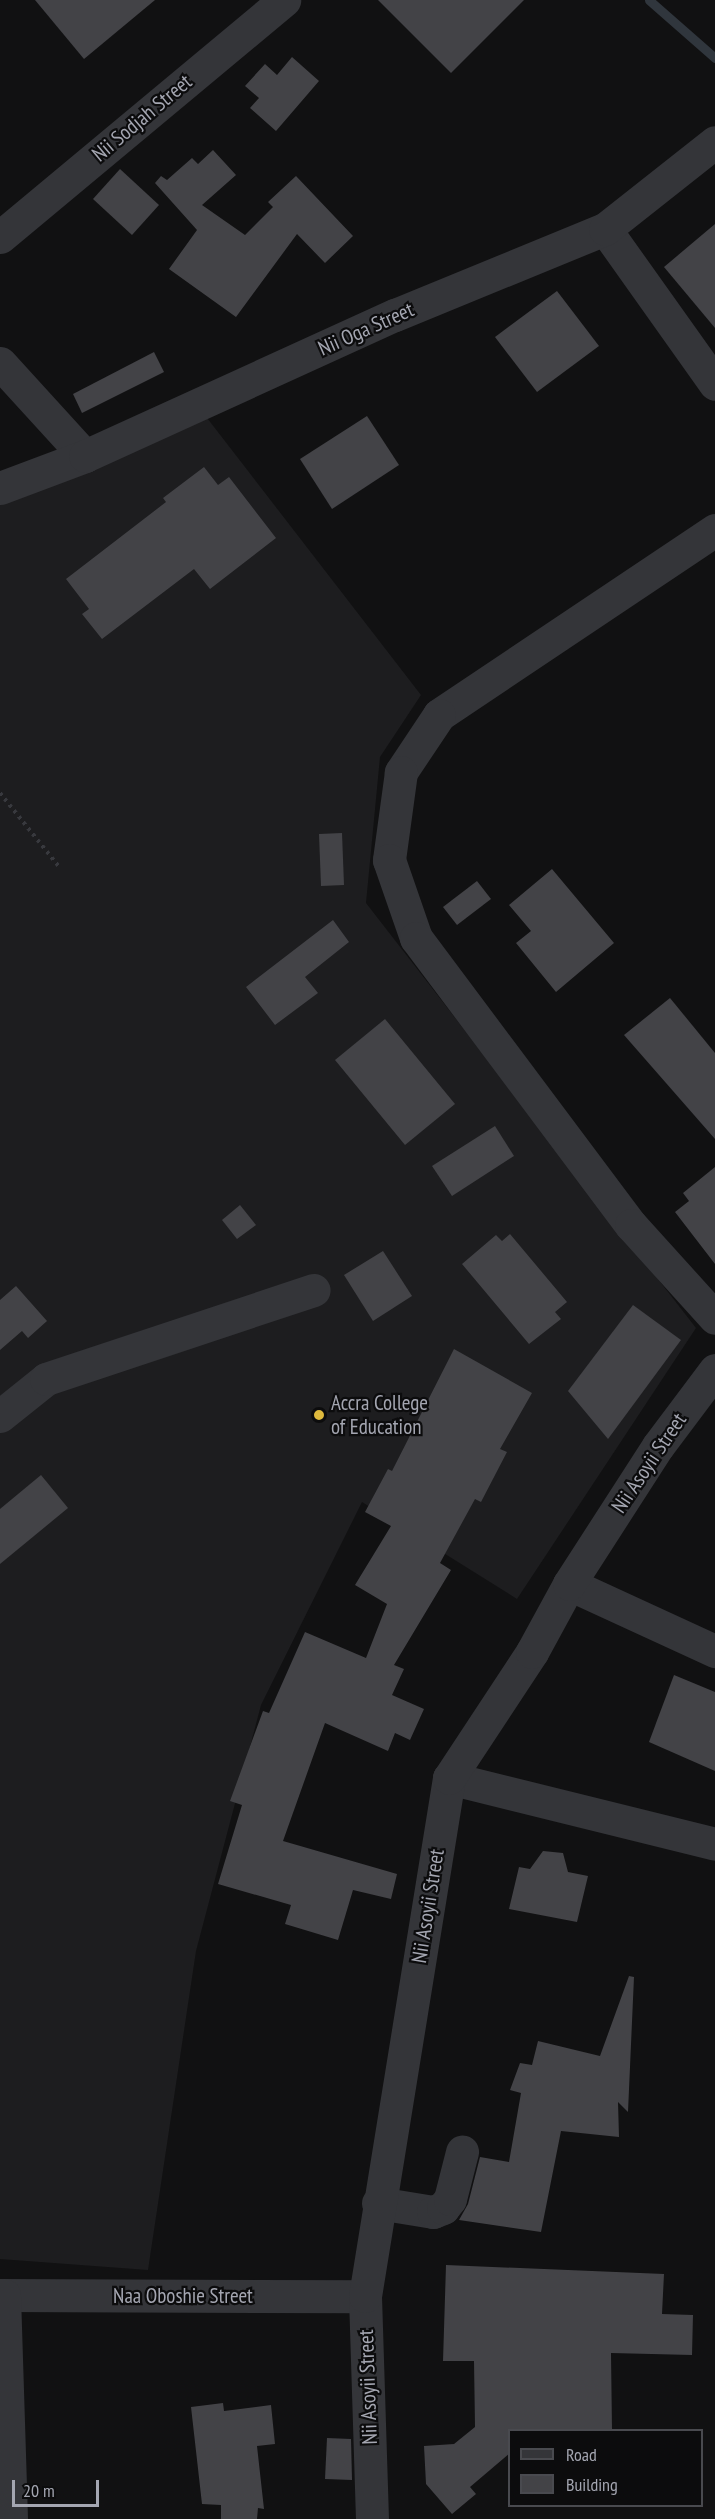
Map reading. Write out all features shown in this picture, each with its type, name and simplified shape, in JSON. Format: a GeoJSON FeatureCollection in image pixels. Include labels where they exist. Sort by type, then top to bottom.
{"type":"FeatureCollection","features":[{"type":"Feature","properties":{"kind":"street","name":"Nii Sodjah Street"},"geometry":{"type":"LineString","coordinates":[[0,237],[284,0]]}},
{"type":"Feature","properties":{"kind":"street","name":"Nii Oga Street"},"geometry":{"type":"LineString","coordinates":[[0,488],[86,456],[395,315],[605,229],[715,142]]}},
{"type":"Feature","properties":{"kind":"street"},"geometry":{"type":"LineString","coordinates":[[605,229],[715,384]]}},
{"type":"Feature","properties":{"kind":"street"},"geometry":{"type":"LineString","coordinates":[[0,363],[86,456]]}},
{"type":"Feature","properties":{"kind":"street"},"geometry":{"type":"LineString","coordinates":[[715,530],[439,715],[401,772],[389,860],[416,938],[631,1225],[715,1318]]}},
{"type":"Feature","properties":{"kind":"street"},"geometry":{"type":"LineString","coordinates":[[0,1416],[46,1379],[314,1290]]}},
{"type":"Feature","properties":{"kind":"street","name":"Nii Asoyii Street"},"geometry":{"type":"LineString","coordinates":[[372,2519],[365,2296],[378,2203],[449,1778],[532,1652],[569,1584],[658,1446],[715,1370]]}},
{"type":"Feature","properties":{"kind":"street"},"geometry":{"type":"LineString","coordinates":[[569,1584],[715,1651]]}},
{"type":"Feature","properties":{"kind":"street"},"geometry":{"type":"LineString","coordinates":[[449,1778],[715,1844]]}},
{"type":"Feature","properties":{"kind":"street"},"geometry":{"type":"LineString","coordinates":[[378,2203],[433,2211],[443,2208],[450,2199],[462,2152]]}},
{"type":"Feature","properties":{"kind":"street"},"geometry":{"type":"LineString","coordinates":[[2,2295],[11,2519]]}},
{"type":"Feature","properties":{"kind":"street","name":"Naa Oboshie Street"},"geometry":{"type":"LineString","coordinates":[[2,2295],[365,2296]]}},
{"type":"Feature","properties":{"kind":"path"},"geometry":{"type":"LineString","coordinates":[[0,792],[60,868]]}},
{"type":"Feature","properties":{"kind":"shaded area","name":"Accra College of Education"},"geometry":{"type":"Polygon","coordinates":[[[204,414],[421,695],[380,757],[366,903],[696,1328],[517,1599],[362,1502],[261,1705],[196,1951],[148,2270],[0,2259],[0,503],[204,414]]]}},
{"type":"Feature","properties":{"kind":"building"},"geometry":{"type":"Polygon","coordinates":[[[35,0],[155,0],[84,59],[35,0]]]}},
{"type":"Feature","properties":{"kind":"building"},"geometry":{"type":"Polygon","coordinates":[[[378,0],[524,0],[451,73],[378,0]]]}},
{"type":"Feature","properties":{"kind":"building"},"geometry":{"type":"Polygon","coordinates":[[[292,57],[319,81],[276,131],[250,108],[259,98],[245,86],[265,64],[277,75],[292,57]]]}},
{"type":"Feature","properties":{"kind":"building"},"geometry":{"type":"Polygon","coordinates":[[[213,150],[236,175],[202,205],[245,235],[273,207],[268,202],[296,176],[353,236],[325,263],[297,234],[236,317],[169,269],[197,230],[155,183],[161,176],[167,180],[192,158],[198,164],[213,150]]]}},
{"type":"Feature","properties":{"kind":"building"},"geometry":{"type":"Polygon","coordinates":[[[120,169],[159,205],[132,235],[93,199],[120,169]]]}},
{"type":"Feature","properties":{"kind":"building"},"geometry":{"type":"Polygon","coordinates":[[[715,224],[715,328],[664,267],[715,224]]]}},
{"type":"Feature","properties":{"kind":"building"},"geometry":{"type":"Polygon","coordinates":[[[557,291],[599,346],[537,392],[495,337],[557,291]]]}},
{"type":"Feature","properties":{"kind":"building"},"geometry":{"type":"Polygon","coordinates":[[[154,352],[164,372],[82,413],[73,394],[154,352]]]}},
{"type":"Feature","properties":{"kind":"building"},"geometry":{"type":"Polygon","coordinates":[[[367,416],[399,465],[332,509],[300,459],[367,416]]]}},
{"type":"Feature","properties":{"kind":"building"},"geometry":{"type":"Polygon","coordinates":[[[204,467],[218,485],[229,477],[276,538],[210,589],[194,569],[102,639],[82,614],[89,609],[66,579],[166,502],[163,498],[204,467]]]}},
{"type":"Feature","properties":{"kind":"building"},"geometry":{"type":"Polygon","coordinates":[[[342,833],[344,885],[321,886],[319,834],[342,833]]]}},
{"type":"Feature","properties":{"kind":"building"},"geometry":{"type":"Polygon","coordinates":[[[552,869],[614,943],[556,992],[516,943],[531,931],[509,905],[552,869]]]}},
{"type":"Feature","properties":{"kind":"building"},"geometry":{"type":"Polygon","coordinates":[[[477,881],[491,899],[457,925],[443,907],[477,881]]]}},
{"type":"Feature","properties":{"kind":"building"},"geometry":{"type":"Polygon","coordinates":[[[333,920],[349,942],[305,977],[318,993],[275,1025],[246,987],[333,920]]]}},
{"type":"Feature","properties":{"kind":"building"},"geometry":{"type":"Polygon","coordinates":[[[670,998],[715,1053],[715,1139],[624,1035],[670,998]]]}},
{"type":"Feature","properties":{"kind":"building"},"geometry":{"type":"Polygon","coordinates":[[[385,1019],[455,1104],[405,1145],[335,1060],[385,1019]]]}},
{"type":"Feature","properties":{"kind":"building"},"geometry":{"type":"Polygon","coordinates":[[[495,1126],[514,1156],[452,1196],[432,1166],[495,1126]]]}},
{"type":"Feature","properties":{"kind":"building"},"geometry":{"type":"Polygon","coordinates":[[[715,1167],[715,1264],[675,1212],[689,1201],[683,1193],[715,1167]]]}},
{"type":"Feature","properties":{"kind":"building"},"geometry":{"type":"Polygon","coordinates":[[[240,1205],[256,1225],[237,1239],[222,1220],[240,1205]]]}},
{"type":"Feature","properties":{"kind":"building"},"geometry":{"type":"Polygon","coordinates":[[[510,1234],[567,1302],[555,1312],[561,1319],[529,1344],[462,1264],[496,1235],[502,1241],[510,1234]]]}},
{"type":"Feature","properties":{"kind":"building"},"geometry":{"type":"Polygon","coordinates":[[[383,1251],[412,1296],[373,1321],[344,1275],[383,1251]]]}},
{"type":"Feature","properties":{"kind":"building"},"geometry":{"type":"Polygon","coordinates":[[[16,1286],[47,1321],[28,1338],[22,1331],[0,1350],[0,1300],[16,1286]]]}},
{"type":"Feature","properties":{"kind":"building"},"geometry":{"type":"Polygon","coordinates":[[[633,1305],[681,1340],[608,1439],[568,1391],[633,1305]]]}},
{"type":"Feature","properties":{"kind":"building"},"geometry":{"type":"Polygon","coordinates":[[[454,1349],[532,1393],[500,1449],[507,1452],[481,1502],[475,1499],[440,1563],[451,1570],[394,1665],[404,1669],[392,1695],[424,1709],[410,1740],[395,1733],[388,1751],[325,1723],[283,1841],[397,1874],[391,1899],[353,1890],[338,1940],[285,1924],[291,1905],[218,1884],[242,1805],[230,1801],[263,1711],[269,1713],[305,1632],[366,1658],[387,1604],[355,1585],[391,1526],[365,1512],[388,1469],[392,1471],[454,1349]]]}},
{"type":"Feature","properties":{"kind":"building"},"geometry":{"type":"Polygon","coordinates":[[[41,1475],[68,1508],[0,1564],[0,1509],[41,1475]]]}},
{"type":"Feature","properties":{"kind":"building"},"geometry":{"type":"Polygon","coordinates":[[[674,1675],[715,1692],[715,1771],[649,1742],[674,1675]]]}},
{"type":"Feature","properties":{"kind":"building"},"geometry":{"type":"Polygon","coordinates":[[[543,1851],[563,1853],[568,1872],[588,1876],[577,1922],[509,1909],[519,1867],[530,1869],[543,1851]]]}},
{"type":"Feature","properties":{"kind":"building"},"geometry":{"type":"Polygon","coordinates":[[[629,1976],[634,1977],[628,2112],[618,2102],[619,2137],[561,2131],[541,2232],[459,2220],[468,2204],[480,2157],[509,2162],[521,2093],[510,2090],[520,2063],[532,2065],[538,2041],[600,2056],[629,1976]]]}},
{"type":"Feature","properties":{"kind":"building"},"geometry":{"type":"Polygon","coordinates":[[[446,2265],[664,2274],[662,2314],[693,2315],[692,2355],[611,2353],[612,2429],[508,2429],[508,2455],[470,2487],[476,2494],[452,2514],[426,2484],[424,2446],[454,2444],[475,2427],[474,2361],[443,2361],[446,2265]]]}},
{"type":"Feature","properties":{"kind":"building"},"geometry":{"type":"Polygon","coordinates":[[[223,2403],[224,2411],[271,2405],[275,2444],[257,2446],[264,2509],[258,2508],[257,2519],[221,2519],[221,2505],[202,2504],[191,2407],[223,2403]]]}},
{"type":"Feature","properties":{"kind":"building"},"geometry":{"type":"Polygon","coordinates":[[[327,2438],[351,2439],[352,2480],[325,2479],[327,2438]]]}},
{"type":"Feature","properties":{"kind":"waterway"},"geometry":{"type":"LineString","coordinates":[[649,0],[715,58]]}},
{"type":"Feature","properties":{"kind":"place","name":"Accra College of Education"},"geometry":{"type":"Point","coordinates":[319,1415]}}]}
